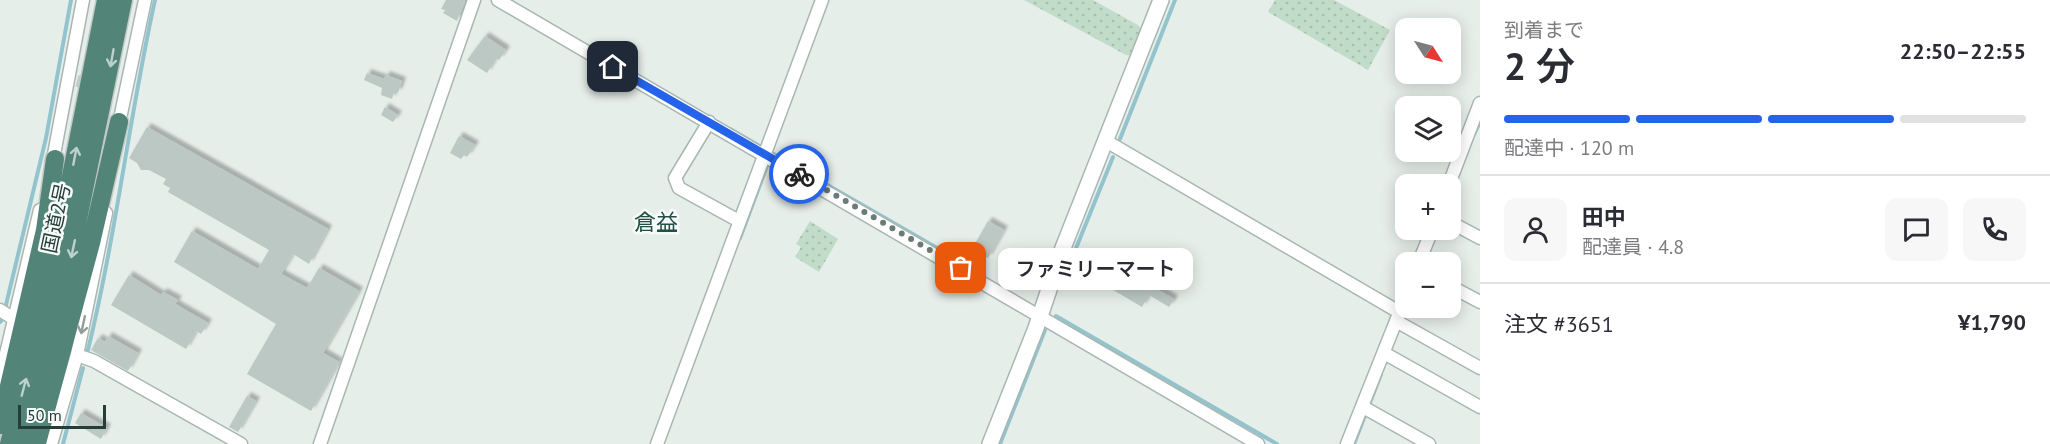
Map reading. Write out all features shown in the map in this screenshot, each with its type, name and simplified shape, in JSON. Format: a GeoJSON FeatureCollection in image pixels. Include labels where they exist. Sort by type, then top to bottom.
{"type":"FeatureCollection","features":[{"type":"Feature","properties":{"kind":"highway","name":"国道2号"},"geometry":{"type":"LineString","coordinates":[[9,444],[43,317],[106,0]]}},
{"type":"Feature","properties":{"kind":"highway","name":"国道2号"},"geometry":{"type":"LineString","coordinates":[[25,444],[57,321],[123,0]]}},
{"type":"Feature","properties":{"kind":"highway"},"geometry":{"type":"LineString","coordinates":[[37,444],[85,266],[119,122]]}},
{"type":"Feature","properties":{"kind":"highway"},"geometry":{"type":"LineString","coordinates":[[0,425],[45,230],[55,159]]}},
{"type":"Feature","properties":{"kind":"street"},"geometry":{"type":"LineString","coordinates":[[0,379],[46,182],[55,159],[74,80],[83,0]]}},
{"type":"Feature","properties":{"kind":"street"},"geometry":{"type":"LineString","coordinates":[[51,444],[77,355],[103,236],[119,122],[120,91],[145,0]]}},
{"type":"Feature","properties":{"kind":"street"},"geometry":{"type":"LineString","coordinates":[[320,444],[474,0]]}},
{"type":"Feature","properties":{"kind":"street"},"geometry":{"type":"LineString","coordinates":[[498,0],[709,122],[765,151],[1040,315],[1054,326],[1258,444]]}},
{"type":"Feature","properties":{"kind":"street"},"geometry":{"type":"LineString","coordinates":[[657,444],[822,0]]}},
{"type":"Feature","properties":{"kind":"street"},"geometry":{"type":"LineString","coordinates":[[990,444],[1040,315],[1063,248],[1161,0]]}},
{"type":"Feature","properties":{"kind":"street"},"geometry":{"type":"LineString","coordinates":[[1453,174],[1480,103]]}},
{"type":"Feature","properties":{"kind":"street"},"geometry":{"type":"LineString","coordinates":[[709,122],[675,178],[679,188],[738,221]]}},
{"type":"Feature","properties":{"kind":"street"},"geometry":{"type":"LineString","coordinates":[[1106,141],[1395,316]]}},
{"type":"Feature","properties":{"kind":"street"},"geometry":{"type":"LineString","coordinates":[[1461,228],[1480,238]]}},
{"type":"Feature","properties":{"kind":"street"},"geometry":{"type":"LineString","coordinates":[[1461,292],[1480,302]]}},
{"type":"Feature","properties":{"kind":"street"},"geometry":{"type":"LineString","coordinates":[[0,310],[14,319]]}},
{"type":"Feature","properties":{"kind":"street"},"geometry":{"type":"LineString","coordinates":[[1347,444],[1366,409],[1387,354],[1397,318]]}},
{"type":"Feature","properties":{"kind":"street"},"geometry":{"type":"LineString","coordinates":[[1399,318],[1480,368]]}},
{"type":"Feature","properties":{"kind":"street"},"geometry":{"type":"LineString","coordinates":[[1387,354],[1480,407]]}},
{"type":"Feature","properties":{"kind":"street"},"geometry":{"type":"LineString","coordinates":[[77,355],[94,361],[241,444]]}},
{"type":"Feature","properties":{"kind":"street"},"geometry":{"type":"LineString","coordinates":[[1366,409],[1429,444]]}},
{"type":"Feature","properties":{"kind":"green space"},"geometry":{"type":"Polygon","coordinates":[[[1024,0],[1093,0],[1138,25],[1142,30],[1132,56],[1126,55],[1024,0]]]}},
{"type":"Feature","properties":{"kind":"green space"},"geometry":{"type":"Polygon","coordinates":[[[1275,0],[1334,0],[1390,30],[1368,70],[1268,12],[1275,0]]]}},
{"type":"Feature","properties":{"kind":"green space"},"geometry":{"type":"Polygon","coordinates":[[[810,221],[838,239],[819,272],[795,257],[801,247],[796,244],[810,221]]]}},
{"type":"Feature","properties":{"kind":"building"},"geometry":{"type":"Polygon","coordinates":[[[446,0],[465,0],[457,21],[443,13],[445,10],[441,9],[446,0]]]}},
{"type":"Feature","properties":{"kind":"building"},"geometry":{"type":"Polygon","coordinates":[[[485,36],[506,50],[499,60],[496,58],[487,73],[467,60],[485,36]]]}},
{"type":"Feature","properties":{"kind":"building"},"geometry":{"type":"Polygon","coordinates":[[[367,73],[384,79],[386,75],[402,81],[398,93],[394,91],[392,99],[381,95],[382,88],[364,80],[367,73]]]}},
{"type":"Feature","properties":{"kind":"building"},"geometry":{"type":"Polygon","coordinates":[[[385,107],[398,115],[393,122],[381,115],[385,107]]]}},
{"type":"Feature","properties":{"kind":"building"},"geometry":{"type":"Polygon","coordinates":[[[147,127],[328,229],[309,264],[293,254],[281,274],[307,288],[319,268],[359,291],[323,353],[339,362],[311,411],[247,374],[276,324],[174,262],[192,231],[258,269],[269,250],[168,192],[170,188],[163,184],[166,179],[149,170],[141,170],[137,163],[129,158],[147,127]]]}},
{"type":"Feature","properties":{"kind":"building"},"geometry":{"type":"Polygon","coordinates":[[[459,136],[475,145],[467,157],[464,155],[461,159],[450,153],[459,136]]]}},
{"type":"Feature","properties":{"kind":"building"},"geometry":{"type":"Polygon","coordinates":[[[988,221],[1004,230],[988,258],[972,249],[988,221]]]}},
{"type":"Feature","properties":{"kind":"building"},"geometry":{"type":"Polygon","coordinates":[[[1099,256],[1174,299],[1169,307],[1149,295],[1142,307],[1086,274],[1099,256]]]}},
{"type":"Feature","properties":{"kind":"building"},"geometry":{"type":"Polygon","coordinates":[[[129,275],[161,295],[163,292],[178,300],[175,304],[208,323],[201,334],[196,331],[186,349],[111,305],[129,275]]]}},
{"type":"Feature","properties":{"kind":"building"},"geometry":{"type":"Polygon","coordinates":[[[108,336],[138,353],[128,371],[91,350],[98,338],[105,342],[108,336]]]}},
{"type":"Feature","properties":{"kind":"building"},"geometry":{"type":"Polygon","coordinates":[[[247,396],[256,401],[238,432],[229,427],[247,396]]]}},
{"type":"Feature","properties":{"kind":"building"},"geometry":{"type":"Polygon","coordinates":[[[81,413],[107,428],[101,439],[75,423],[81,413]]]}},
{"type":"Feature","properties":{"kind":"waterway"},"geometry":{"type":"LineString","coordinates":[[5,309],[46,138],[71,0]]}},
{"type":"Feature","properties":{"kind":"waterway"},"geometry":{"type":"LineString","coordinates":[[87,354],[106,266],[155,0]]}},
{"type":"Feature","properties":{"kind":"waterway"},"geometry":{"type":"LineString","coordinates":[[1120,139],[1175,0]]}},
{"type":"Feature","properties":{"kind":"waterway"},"geometry":{"type":"LineString","coordinates":[[1474,134],[1480,122]]}},
{"type":"Feature","properties":{"kind":"waterway"},"geometry":{"type":"LineString","coordinates":[[730,129],[958,260]]}},
{"type":"Feature","properties":{"kind":"waterway"},"geometry":{"type":"LineString","coordinates":[[1068,268],[1113,157]]}},
{"type":"Feature","properties":{"kind":"waterway"},"geometry":{"type":"LineString","coordinates":[[740,238],[767,166]]}},
{"type":"Feature","properties":{"kind":"waterway"},"geometry":{"type":"LineString","coordinates":[[1056,316],[1277,444]]}},
{"type":"Feature","properties":{"kind":"waterway"},"geometry":{"type":"LineString","coordinates":[[1000,444],[1045,330]]}},
{"type":"Feature","properties":{"kind":"waterway"},"geometry":{"type":"LineString","coordinates":[[63,444],[83,368]]}},
{"type":"Feature","properties":{"kind":"waterway"},"geometry":{"type":"LineString","coordinates":[[1354,444],[1381,374]]}},
{"type":"Feature","properties":{"kind":"tunnel"},"geometry":{"type":"LineString","coordinates":[[77,81],[115,90]]}},
{"type":"Feature","properties":{"kind":"way so far"},"geometry":{"type":"LineString","coordinates":[[799,174],[961,268]]}},
{"type":"Feature","properties":{"kind":"place","name":"ファミリーマート"},"geometry":{"type":"Point","coordinates":[961,268]}},
{"type":"Feature","properties":{"kind":"district","name":"倉益"},"geometry":{"type":"Point","coordinates":[656,222]}},
{"type":"Feature","properties":{"kind":"route"},"geometry":{"type":"LineString","coordinates":[[613,67],[799,174]]}}]}
